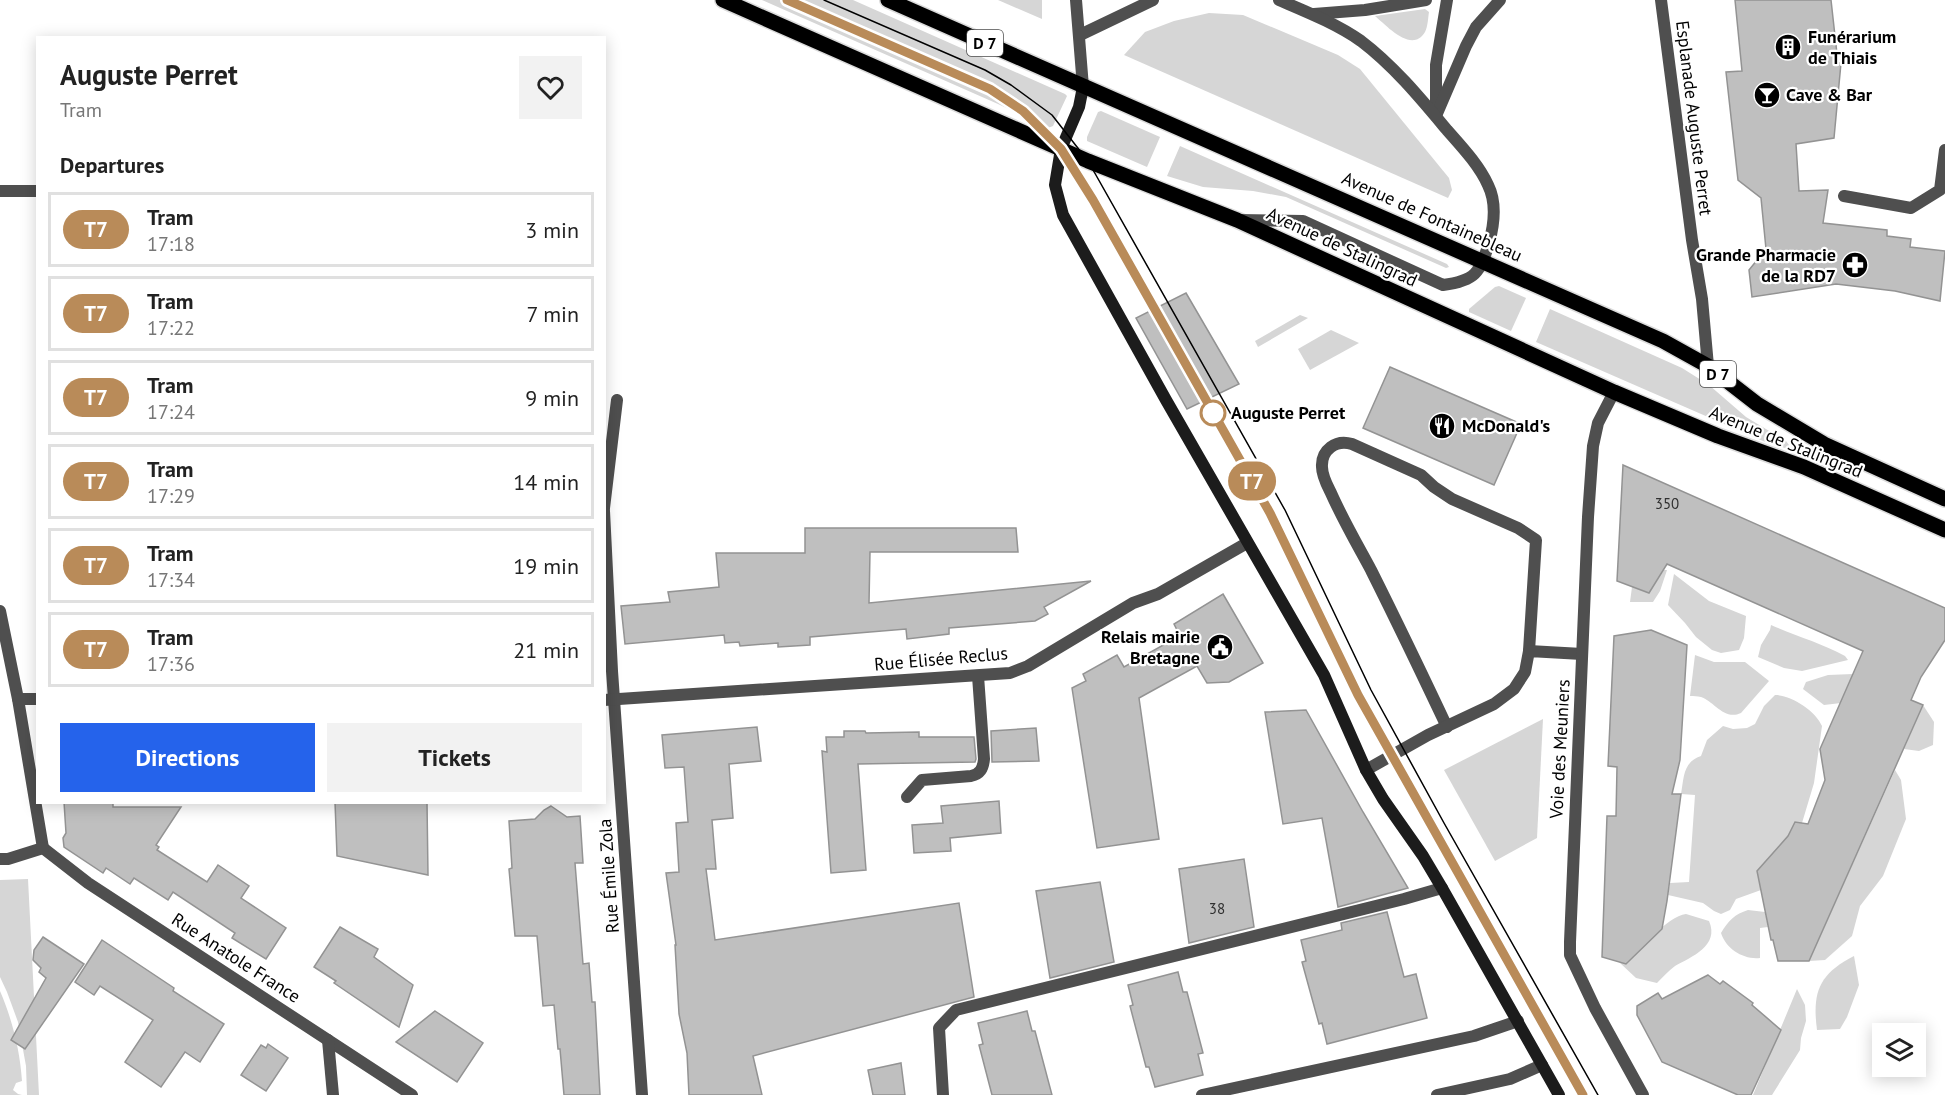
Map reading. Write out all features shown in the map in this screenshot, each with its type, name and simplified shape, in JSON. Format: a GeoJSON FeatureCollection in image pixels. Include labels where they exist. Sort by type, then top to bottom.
{"type":"FeatureCollection","features":[{"type":"Feature","properties":{"kind":"main road","name":"Avenue de Stalingrad"},"geometry":{"type":"LineString","coordinates":[[723,0],[1061,149],[1237,220],[1614,392],[1718,436],[1804,468],[1945,530]]}},
{"type":"Feature","properties":{"kind":"main road","name":"Avenue de Fontainebleau"},"geometry":{"type":"LineString","coordinates":[[888,0],[1663,341],[1708,366],[1757,404],[1824,444],[1945,499]]}},
{"type":"Feature","properties":{"kind":"main road"},"geometry":{"type":"LineString","coordinates":[[1083,87],[1079,107],[1061,149],[1055,185],[1063,215],[1247,543],[1324,675],[1366,770],[1383,799],[1423,856],[1559,1095]]}},
{"type":"Feature","properties":{"kind":"street"},"geometry":{"type":"LineString","coordinates":[[1076,0],[1083,87]]}},
{"type":"Feature","properties":{"kind":"street"},"geometry":{"type":"LineString","coordinates":[[1080,35],[1154,0]]}},
{"type":"Feature","properties":{"kind":"street"},"geometry":{"type":"LineString","coordinates":[[1237,220],[1302,221],[1443,285],[1462,283],[1474,275],[1483,261],[1493,227],[1493,206],[1489,185],[1436,116],[1399,75],[1360,41],[1313,14],[1279,0]]}},
{"type":"Feature","properties":{"kind":"street"},"geometry":{"type":"LineString","coordinates":[[1313,14],[1365,10],[1426,0]]}},
{"type":"Feature","properties":{"kind":"street"},"geometry":{"type":"LineString","coordinates":[[1436,116],[1436,65],[1448,0]]}},
{"type":"Feature","properties":{"kind":"street"},"geometry":{"type":"LineString","coordinates":[[1436,116],[1476,27],[1500,0]]}},
{"type":"Feature","properties":{"kind":"street","name":"Esplanade Auguste Perret"},"geometry":{"type":"LineString","coordinates":[[1661,0],[1692,240],[1702,299],[1708,366]]}},
{"type":"Feature","properties":{"kind":"street"},"geometry":{"type":"LineString","coordinates":[[1844,196],[1911,208],[1940,190],[1945,150]]}},
{"type":"Feature","properties":{"kind":"street"},"geometry":{"type":"LineString","coordinates":[[0,190],[36,191]]}},
{"type":"Feature","properties":{"kind":"street","name":"Voie des Meuniers"},"geometry":{"type":"LineString","coordinates":[[1614,392],[1598,423],[1593,446],[1570,955],[1605,1028],[1642,1095]]}},
{"type":"Feature","properties":{"kind":"street","name":"Rue Émile Zola"},"geometry":{"type":"LineString","coordinates":[[606,492],[617,400]]}},
{"type":"Feature","properties":{"kind":"street"},"geometry":{"type":"LineString","coordinates":[[1366,770],[1428,735],[1494,704],[1514,689],[1525,672],[1529,651],[1536,540],[1518,528],[1452,499],[1421,476],[1352,444],[1342,442],[1330,447],[1322,459],[1324,478],[1447,726]]}},
{"type":"Feature","properties":{"kind":"street","name":"Rue Élisée Reclus"},"geometry":{"type":"LineString","coordinates":[[609,700],[1011,673],[1028,666],[1133,603],[1158,594],[1247,543]]}},
{"type":"Feature","properties":{"kind":"street","name":"Rue Émile Zola"},"geometry":{"type":"LineString","coordinates":[[606,585],[609,700],[642,1095]]}},
{"type":"Feature","properties":{"kind":"street"},"geometry":{"type":"LineString","coordinates":[[0,611],[18,699],[43,848],[8,859],[0,859]]}},
{"type":"Feature","properties":{"kind":"street"},"geometry":{"type":"LineString","coordinates":[[1529,651],[1582,654]]}},
{"type":"Feature","properties":{"kind":"street"},"geometry":{"type":"LineString","coordinates":[[907,796],[922,780],[971,776],[978,774],[983,767],[978,676]]}},
{"type":"Feature","properties":{"kind":"street"},"geometry":{"type":"LineString","coordinates":[[18,699],[36,699]]}},
{"type":"Feature","properties":{"kind":"street","name":"Rue Anatole France"},"geometry":{"type":"LineString","coordinates":[[43,848],[88,883],[412,1095]]}},
{"type":"Feature","properties":{"kind":"street"},"geometry":{"type":"LineString","coordinates":[[943,1095],[939,1028],[956,1010],[1442,888]]}},
{"type":"Feature","properties":{"kind":"street"},"geometry":{"type":"LineString","coordinates":[[1202,1095],[1474,1036],[1518,1021]]}},
{"type":"Feature","properties":{"kind":"street"},"geometry":{"type":"LineString","coordinates":[[328,1040],[333,1095]]}},
{"type":"Feature","properties":{"kind":"street"},"geometry":{"type":"LineString","coordinates":[[1437,1095],[1510,1079],[1542,1065]]}},
{"type":"Feature","properties":{"kind":"shaded area"},"geometry":{"type":"Polygon","coordinates":[[[762,0],[853,0],[1067,96],[1053,126],[1048,128],[762,0]]]}},
{"type":"Feature","properties":{"kind":"shaded area"},"geometry":{"type":"Polygon","coordinates":[[[998,0],[1042,0],[1042,19],[998,0]]]}},
{"type":"Feature","properties":{"kind":"shaded area"},"geometry":{"type":"Polygon","coordinates":[[[1425,9],[1429,12],[1426,30],[1420,38],[1413,40],[1400,36],[1375,16],[1425,9]]]}},
{"type":"Feature","properties":{"kind":"shaded area"},"geometry":{"type":"Polygon","coordinates":[[[1209,13],[1243,15],[1338,55],[1360,69],[1449,178],[1452,190],[1448,198],[1124,55],[1145,32],[1174,21],[1209,13]]]}},
{"type":"Feature","properties":{"kind":"shaded area"},"geometry":{"type":"Polygon","coordinates":[[[1101,111],[1160,137],[1147,167],[1087,141],[1098,112],[1101,111]]]}},
{"type":"Feature","properties":{"kind":"shaded area"},"geometry":{"type":"Polygon","coordinates":[[[1180,146],[1447,264],[1449,267],[1446,268],[1286,197],[1253,191],[1203,187],[1167,176],[1180,146]]]}},
{"type":"Feature","properties":{"kind":"shaded area"},"geometry":{"type":"Polygon","coordinates":[[[1499,286],[1526,298],[1511,331],[1469,312],[1469,309],[1499,286]]]}},
{"type":"Feature","properties":{"kind":"shaded area"},"geometry":{"type":"Polygon","coordinates":[[[1550,309],[1682,368],[1709,385],[1746,417],[1786,441],[1789,445],[1788,449],[1763,441],[1536,342],[1550,309]]]}},
{"type":"Feature","properties":{"kind":"shaded area"},"geometry":{"type":"Polygon","coordinates":[[[1300,315],[1308,318],[1258,347],[1255,341],[1300,315]]]}},
{"type":"Feature","properties":{"kind":"shaded area"},"geometry":{"type":"Polygon","coordinates":[[[1331,330],[1359,343],[1310,370],[1298,349],[1331,330]]]}},
{"type":"Feature","properties":{"kind":"shaded area"},"geometry":{"type":"Polygon","coordinates":[[[1664,570],[1667,570],[1660,591],[1653,602],[1630,602],[1632,587],[1649,593],[1664,570]]]}},
{"type":"Feature","properties":{"kind":"shaded area"},"geometry":{"type":"Polygon","coordinates":[[[1674,574],[1709,601],[1746,616],[1744,638],[1739,650],[1721,653],[1712,650],[1696,637],[1668,605],[1674,574]]]}},
{"type":"Feature","properties":{"kind":"shaded area"},"geometry":{"type":"Polygon","coordinates":[[[1771,625],[1827,647],[1845,656],[1848,660],[1802,671],[1784,668],[1758,657],[1771,625]]]}},
{"type":"Feature","properties":{"kind":"shaded area"},"geometry":{"type":"Polygon","coordinates":[[[1695,655],[1714,662],[1745,662],[1769,681],[1741,713],[1735,715],[1724,713],[1706,699],[1690,696],[1695,655]]]}},
{"type":"Feature","properties":{"kind":"shaded area"},"geometry":{"type":"Polygon","coordinates":[[[1853,674],[1841,703],[1824,705],[1803,689],[1806,682],[1828,675],[1853,674]]]}},
{"type":"Feature","properties":{"kind":"shaded area"},"geometry":{"type":"Polygon","coordinates":[[[1775,695],[1802,705],[1819,720],[1822,726],[1814,783],[1802,823],[1795,822],[1788,836],[1757,871],[1761,890],[1736,899],[1730,910],[1721,914],[1703,903],[1668,895],[1670,883],[1689,882],[1695,795],[1681,794],[1688,766],[1701,756],[1707,740],[1723,726],[1733,729],[1747,728],[1755,724],[1764,706],[1775,695]]]}},
{"type":"Feature","properties":{"kind":"shaded area"},"geometry":{"type":"Polygon","coordinates":[[[1923,705],[1934,722],[1933,745],[1919,751],[1904,749],[1923,705]]]}},
{"type":"Feature","properties":{"kind":"shaded area"},"geometry":{"type":"Polygon","coordinates":[[[1543,719],[1537,838],[1495,861],[1444,770],[1543,719]]]}},
{"type":"Feature","properties":{"kind":"shaded area"},"geometry":{"type":"Polygon","coordinates":[[[1895,770],[1901,780],[1906,819],[1883,876],[1860,906],[1852,936],[1825,960],[1809,961],[1895,770]]]}},
{"type":"Feature","properties":{"kind":"shaded area"},"geometry":{"type":"Polygon","coordinates":[[[28,879],[39,1095],[27,1095],[26,1066],[18,1022],[0,977],[0,880],[28,879]]]}},
{"type":"Feature","properties":{"kind":"shaded area"},"geometry":{"type":"Polygon","coordinates":[[[1748,910],[1765,912],[1768,927],[1760,928],[1760,958],[1748,957],[1736,952],[1723,939],[1721,933],[1732,918],[1748,910]]]}},
{"type":"Feature","properties":{"kind":"shaded area"},"geometry":{"type":"Polygon","coordinates":[[[1686,914],[1709,921],[1711,937],[1702,950],[1675,966],[1657,983],[1636,978],[1619,962],[1626,964],[1662,927],[1686,914]]]}},
{"type":"Feature","properties":{"kind":"shaded area"},"geometry":{"type":"Polygon","coordinates":[[[1854,956],[1859,985],[1847,1017],[1840,1029],[1817,1030],[1816,1005],[1820,985],[1833,970],[1854,956]]]}},
{"type":"Feature","properties":{"kind":"shaded area"},"geometry":{"type":"Polygon","coordinates":[[[1797,989],[1805,1005],[1806,1021],[1800,1050],[1772,1095],[1753,1095],[1797,989]]]}},
{"type":"Feature","properties":{"kind":"shaded area"},"geometry":{"type":"Polygon","coordinates":[[[0,991],[15,1035],[21,1069],[22,1081],[16,1083],[13,1090],[22,1095],[0,1095],[0,991]]]}},
{"type":"Feature","properties":{"kind":"building"},"geometry":{"type":"Polygon","coordinates":[[[1735,0],[1831,0],[1838,63],[1841,63],[1834,138],[1796,144],[1799,191],[1828,190],[1823,223],[1887,230],[1887,236],[1911,239],[1910,247],[1945,251],[1940,301],[1895,291],[1836,284],[1752,297],[1749,270],[1766,249],[1761,198],[1738,180],[1726,72],[1742,71],[1735,0]]]}},
{"type":"Feature","properties":{"kind":"building"},"geometry":{"type":"Polygon","coordinates":[[[1186,293],[1239,384],[1187,409],[1136,318],[1186,293]]]}},
{"type":"Feature","properties":{"kind":"building","name":"McDonald's"},"geometry":{"type":"Polygon","coordinates":[[[1390,367],[1521,424],[1494,485],[1363,428],[1390,367]]]}},
{"type":"Feature","properties":{"kind":"building"},"geometry":{"type":"Polygon","coordinates":[[[1623,465],[1945,608],[1945,640],[1921,677],[1911,700],[1923,705],[1809,961],[1778,961],[1773,940],[1771,940],[1757,871],[1788,836],[1795,822],[1808,824],[1825,780],[1820,749],[1863,651],[1667,564],[1649,593],[1617,581],[1623,465]]]}},
{"type":"Feature","properties":{"kind":"building"},"geometry":{"type":"Polygon","coordinates":[[[805,528],[1016,528],[1018,552],[870,552],[869,603],[1091,581],[1044,607],[1048,614],[1035,621],[949,628],[949,634],[907,639],[906,629],[810,637],[810,645],[778,647],[778,643],[740,646],[739,642],[725,643],[724,635],[625,644],[621,606],[670,602],[668,592],[719,587],[716,553],[805,553],[805,528]]]}},
{"type":"Feature","properties":{"kind":"building"},"geometry":{"type":"Polygon","coordinates":[[[1223,594],[1263,663],[1229,682],[1207,683],[1197,666],[1139,698],[1159,839],[1097,848],[1072,688],[1086,681],[1083,674],[1117,655],[1124,667],[1167,643],[1165,640],[1178,632],[1174,624],[1223,594]]]}},
{"type":"Feature","properties":{"kind":"building"},"geometry":{"type":"Polygon","coordinates":[[[1651,630],[1687,645],[1680,760],[1672,794],[1681,794],[1662,929],[1626,964],[1602,957],[1607,816],[1616,816],[1617,767],[1608,766],[1614,636],[1651,630]]]}},
{"type":"Feature","properties":{"kind":"building"},"geometry":{"type":"Polygon","coordinates":[[[1306,710],[1408,888],[1338,907],[1322,818],[1283,824],[1265,712],[1306,710]]]}},
{"type":"Feature","properties":{"kind":"building"},"geometry":{"type":"Polygon","coordinates":[[[757,727],[761,761],[729,764],[733,818],[712,820],[716,869],[706,869],[715,940],[959,903],[974,997],[753,1056],[762,1095],[689,1095],[687,1053],[679,1014],[676,945],[666,873],[679,872],[676,823],[688,822],[684,767],[665,768],[662,735],[757,727]]]}},
{"type":"Feature","properties":{"kind":"building"},"geometry":{"type":"Polygon","coordinates":[[[1036,728],[1039,761],[992,762],[991,731],[1036,728]]]}},
{"type":"Feature","properties":{"kind":"building"},"geometry":{"type":"Polygon","coordinates":[[[844,731],[919,732],[919,737],[974,737],[976,759],[975,762],[858,764],[866,870],[831,873],[822,751],[827,752],[826,737],[844,737],[844,731]]]}},
{"type":"Feature","properties":{"kind":"building"},"geometry":{"type":"Polygon","coordinates":[[[999,801],[1001,833],[950,838],[951,851],[914,853],[912,825],[943,823],[941,806],[999,801]]]}},
{"type":"Feature","properties":{"kind":"building"},"geometry":{"type":"Polygon","coordinates":[[[64,804],[181,807],[156,845],[159,847],[157,850],[207,882],[218,865],[249,886],[241,898],[286,928],[266,959],[232,938],[235,933],[173,892],[168,900],[134,878],[130,884],[106,868],[103,873],[64,847],[63,838],[66,833],[64,804]]]}},
{"type":"Feature","properties":{"kind":"building"},"geometry":{"type":"Polygon","coordinates":[[[335,804],[427,804],[428,875],[337,856],[335,804]]]}},
{"type":"Feature","properties":{"kind":"building"},"geometry":{"type":"Polygon","coordinates":[[[551,806],[567,817],[580,816],[583,863],[575,863],[583,964],[589,963],[592,1002],[595,1002],[600,1095],[564,1095],[554,1005],[543,1006],[537,936],[515,936],[509,869],[512,868],[509,821],[535,819],[551,806]]]}},
{"type":"Feature","properties":{"kind":"building"},"geometry":{"type":"Polygon","coordinates":[[[1244,859],[1254,927],[1189,943],[1179,869],[1244,859]]]}},
{"type":"Feature","properties":{"kind":"building"},"geometry":{"type":"Polygon","coordinates":[[[1100,882],[1114,962],[1050,978],[1036,891],[1100,882]]]}},
{"type":"Feature","properties":{"kind":"building"},"geometry":{"type":"Polygon","coordinates":[[[1387,912],[1404,977],[1416,974],[1427,1018],[1327,1044],[1322,1023],[1319,1024],[1302,962],[1306,961],[1301,940],[1342,930],[1341,923],[1387,912]]]}},
{"type":"Feature","properties":{"kind":"building"},"geometry":{"type":"Polygon","coordinates":[[[340,927],[378,949],[374,957],[413,985],[399,1027],[314,967],[340,927]]]}},
{"type":"Feature","properties":{"kind":"building"},"geometry":{"type":"Polygon","coordinates":[[[43,937],[84,964],[25,1049],[11,1040],[46,978],[39,972],[41,968],[33,960],[34,950],[43,937]]]}},
{"type":"Feature","properties":{"kind":"building"},"geometry":{"type":"Polygon","coordinates":[[[102,940],[224,1024],[200,1062],[185,1052],[161,1087],[125,1062],[153,1020],[100,986],[94,995],[75,982],[102,940]]]}},
{"type":"Feature","properties":{"kind":"building"},"geometry":{"type":"Polygon","coordinates":[[[1178,972],[1183,992],[1187,992],[1203,1053],[1198,1054],[1203,1075],[1155,1087],[1149,1067],[1146,1067],[1130,1006],[1133,1005],[1128,985],[1178,972]]]}},
{"type":"Feature","properties":{"kind":"building"},"geometry":{"type":"Polygon","coordinates":[[[1708,975],[1720,984],[1723,981],[1753,1003],[1752,1005],[1781,1030],[1751,1095],[1738,1095],[1662,1062],[1637,1015],[1637,1006],[1658,993],[1662,999],[1708,975]]]}},
{"type":"Feature","properties":{"kind":"building"},"geometry":{"type":"Polygon","coordinates":[[[435,1011],[483,1043],[457,1082],[396,1042],[435,1011]]]}},
{"type":"Feature","properties":{"kind":"building"},"geometry":{"type":"Polygon","coordinates":[[[1027,1011],[1032,1031],[1035,1031],[1052,1095],[992,1095],[979,1045],[983,1044],[978,1023],[1027,1011]]]}},
{"type":"Feature","properties":{"kind":"building"},"geometry":{"type":"Polygon","coordinates":[[[268,1044],[288,1058],[266,1091],[241,1075],[261,1045],[266,1048],[268,1044]]]}},
{"type":"Feature","properties":{"kind":"building"},"geometry":{"type":"Polygon","coordinates":[[[901,1063],[905,1095],[873,1095],[868,1070],[901,1063]]]}},
{"type":"Feature","properties":{"kind":"tram line","name":"T7"},"geometry":{"type":"LineString","coordinates":[[787,0],[990,89],[1023,111],[1061,149],[1093,200],[1270,513],[1358,695],[1583,1095]]}},
{"type":"Feature","properties":{"kind":"tram line"},"geometry":{"type":"LineString","coordinates":[[788,0],[990,89],[1023,111],[1061,149],[1093,200],[1270,513],[1358,695],[1583,1095]]}},
{"type":"Feature","properties":{"kind":"tram line"},"geometry":{"type":"LineString","coordinates":[[824,0],[985,70],[1011,85],[1052,115],[1088,161],[1285,510],[1371,690],[1598,1095]]}},
{"type":"Feature","properties":{"kind":"place","name":"Funérarium de Thiais"},"geometry":{"type":"Point","coordinates":[1788,47]}},
{"type":"Feature","properties":{"kind":"place","name":"Cave & Bar"},"geometry":{"type":"Point","coordinates":[1767,95]}},
{"type":"Feature","properties":{"kind":"place","name":"Grande Pharmacie de la RD7"},"geometry":{"type":"Point","coordinates":[1855,265]}},
{"type":"Feature","properties":{"kind":"place","name":"Auguste Perret"},"geometry":{"type":"Point","coordinates":[1213,413]}},
{"type":"Feature","properties":{"kind":"place","name":"McDonald's"},"geometry":{"type":"Point","coordinates":[1442,426]}},
{"type":"Feature","properties":{"kind":"place","name":"Relais mairie Bretagne"},"geometry":{"type":"Point","coordinates":[1220,647]}}]}
